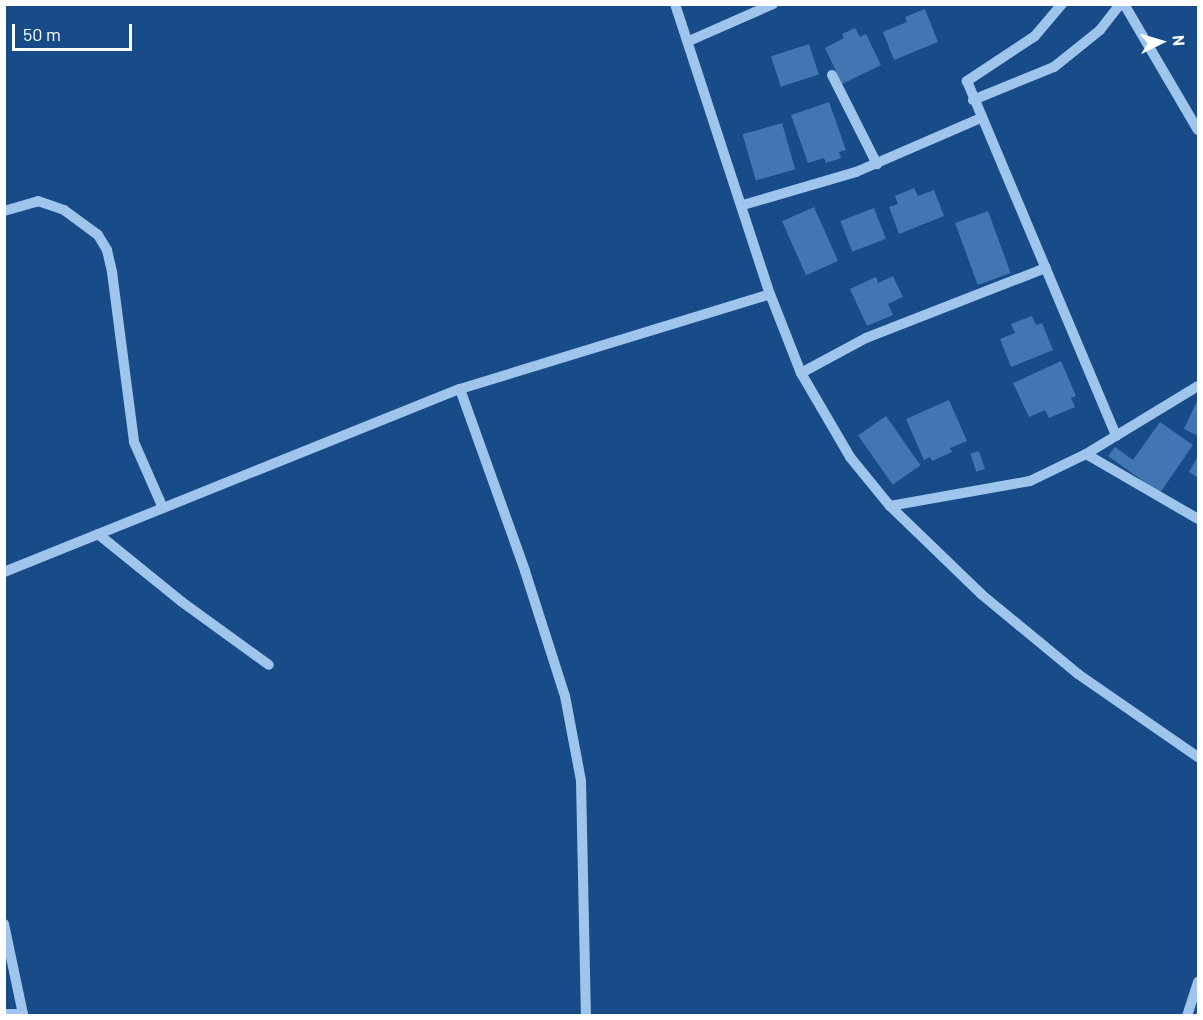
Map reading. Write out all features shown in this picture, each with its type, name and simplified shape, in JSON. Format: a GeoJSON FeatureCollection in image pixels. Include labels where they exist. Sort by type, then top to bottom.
{"type":"FeatureCollection","features":[{"type":"Feature","properties":{"kind":"street"},"geometry":{"type":"LineString","coordinates":[[675,4],[689,40],[770,294],[801,373],[850,457],[890,506],[981,594],[1078,674],[1198,757]]}},
{"type":"Feature","properties":{"kind":"street"},"geometry":{"type":"LineString","coordinates":[[689,40],[773,4]]}},
{"type":"Feature","properties":{"kind":"street"},"geometry":{"type":"LineString","coordinates":[[1062,4],[1035,36],[968,81],[973,100],[1047,268],[1116,436]]}},
{"type":"Feature","properties":{"kind":"street"},"geometry":{"type":"LineString","coordinates":[[973,100],[1054,67],[1100,30],[1122,4],[1198,130]]}},
{"type":"Feature","properties":{"kind":"street"},"geometry":{"type":"LineString","coordinates":[[832,75],[877,164]]}},
{"type":"Feature","properties":{"kind":"street"},"geometry":{"type":"LineString","coordinates":[[743,205],[821,184],[877,164],[981,118]]}},
{"type":"Feature","properties":{"kind":"street"},"geometry":{"type":"LineString","coordinates":[[4,211],[38,201],[64,210],[98,235],[107,250],[112,272],[134,442],[163,508]]}},
{"type":"Feature","properties":{"kind":"street"},"geometry":{"type":"LineString","coordinates":[[801,373],[866,338],[1047,268]]}},
{"type":"Feature","properties":{"kind":"street"},"geometry":{"type":"LineString","coordinates":[[4,572],[460,389],[770,294]]}},
{"type":"Feature","properties":{"kind":"street"},"geometry":{"type":"LineString","coordinates":[[890,506],[1030,481],[1086,454],[1198,386]]}},
{"type":"Feature","properties":{"kind":"street"},"geometry":{"type":"LineString","coordinates":[[460,389],[525,571],[565,696],[581,781],[586,1016]]}},
{"type":"Feature","properties":{"kind":"street"},"geometry":{"type":"LineString","coordinates":[[1086,454],[1198,519]]}},
{"type":"Feature","properties":{"kind":"street"},"geometry":{"type":"LineString","coordinates":[[98,534],[182,602],[269,665]]}},
{"type":"Feature","properties":{"kind":"street"},"geometry":{"type":"LineString","coordinates":[[4,924],[25,1015],[4,1014]]}},
{"type":"Feature","properties":{"kind":"street"},"geometry":{"type":"LineString","coordinates":[[1187,1016],[1198,982]]}},
{"type":"Feature","properties":{"kind":"building"},"geometry":{"type":"Polygon","coordinates":[[[925,9],[938,42],[894,60],[883,32],[907,22],[905,17],[925,9]]]}},
{"type":"Feature","properties":{"kind":"building"},"geometry":{"type":"Polygon","coordinates":[[[855,28],[860,37],[866,34],[881,65],[842,84],[825,48],[844,38],[842,34],[855,28]]]}},
{"type":"Feature","properties":{"kind":"building"},"geometry":{"type":"Polygon","coordinates":[[[809,44],[819,74],[781,87],[771,56],[809,44]]]}},
{"type":"Feature","properties":{"kind":"building"},"geometry":{"type":"Polygon","coordinates":[[[829,102],[846,150],[839,152],[841,158],[826,163],[824,158],[808,163],[791,115],[829,102]]]}},
{"type":"Feature","properties":{"kind":"building"},"geometry":{"type":"Polygon","coordinates":[[[782,123],[795,169],[756,180],[743,134],[782,123]]]}},
{"type":"Feature","properties":{"kind":"building"},"geometry":{"type":"Polygon","coordinates":[[[914,188],[918,196],[934,190],[944,216],[899,234],[889,207],[898,204],[895,196],[914,188]]]}},
{"type":"Feature","properties":{"kind":"building"},"geometry":{"type":"Polygon","coordinates":[[[814,207],[838,261],[806,275],[782,221],[814,207]]]}},
{"type":"Feature","properties":{"kind":"building"},"geometry":{"type":"Polygon","coordinates":[[[874,208],[886,239],[852,252],[840,221],[874,208]]]}},
{"type":"Feature","properties":{"kind":"building"},"geometry":{"type":"Polygon","coordinates":[[[988,211],[1011,273],[978,285],[955,223],[988,211]]]}},
{"type":"Feature","properties":{"kind":"building"},"geometry":{"type":"Polygon","coordinates":[[[893,276],[903,297],[888,304],[893,315],[867,326],[850,289],[876,277],[878,283],[893,276]]]}},
{"type":"Feature","properties":{"kind":"building"},"geometry":{"type":"Polygon","coordinates":[[[1032,316],[1036,325],[1042,323],[1053,350],[1011,367],[1000,339],[1015,333],[1011,324],[1032,316]]]}},
{"type":"Feature","properties":{"kind":"building"},"geometry":{"type":"Polygon","coordinates":[[[1061,361],[1076,396],[1071,398],[1075,407],[1049,418],[1045,410],[1029,417],[1013,383],[1061,361]]]}},
{"type":"Feature","properties":{"kind":"building"},"geometry":{"type":"Polygon","coordinates":[[[1198,399],[1198,436],[1184,429],[1198,399]]]}},
{"type":"Feature","properties":{"kind":"building"},"geometry":{"type":"Polygon","coordinates":[[[949,400],[967,441],[950,448],[952,452],[932,461],[930,457],[924,460],[906,419],[949,400]]]}},
{"type":"Feature","properties":{"kind":"building"},"geometry":{"type":"Polygon","coordinates":[[[886,416],[920,465],[893,485],[858,436],[886,416]]]}},
{"type":"Feature","properties":{"kind":"building"},"geometry":{"type":"Polygon","coordinates":[[[1160,422],[1193,445],[1160,493],[1108,456],[1115,447],[1133,460],[1160,422]]]}},
{"type":"Feature","properties":{"kind":"building"},"geometry":{"type":"Polygon","coordinates":[[[979,451],[985,469],[976,472],[970,454],[979,451]]]}},
{"type":"Feature","properties":{"kind":"building"},"geometry":{"type":"Polygon","coordinates":[[[1198,456],[1198,478],[1189,472],[1198,456]]]}}]}
